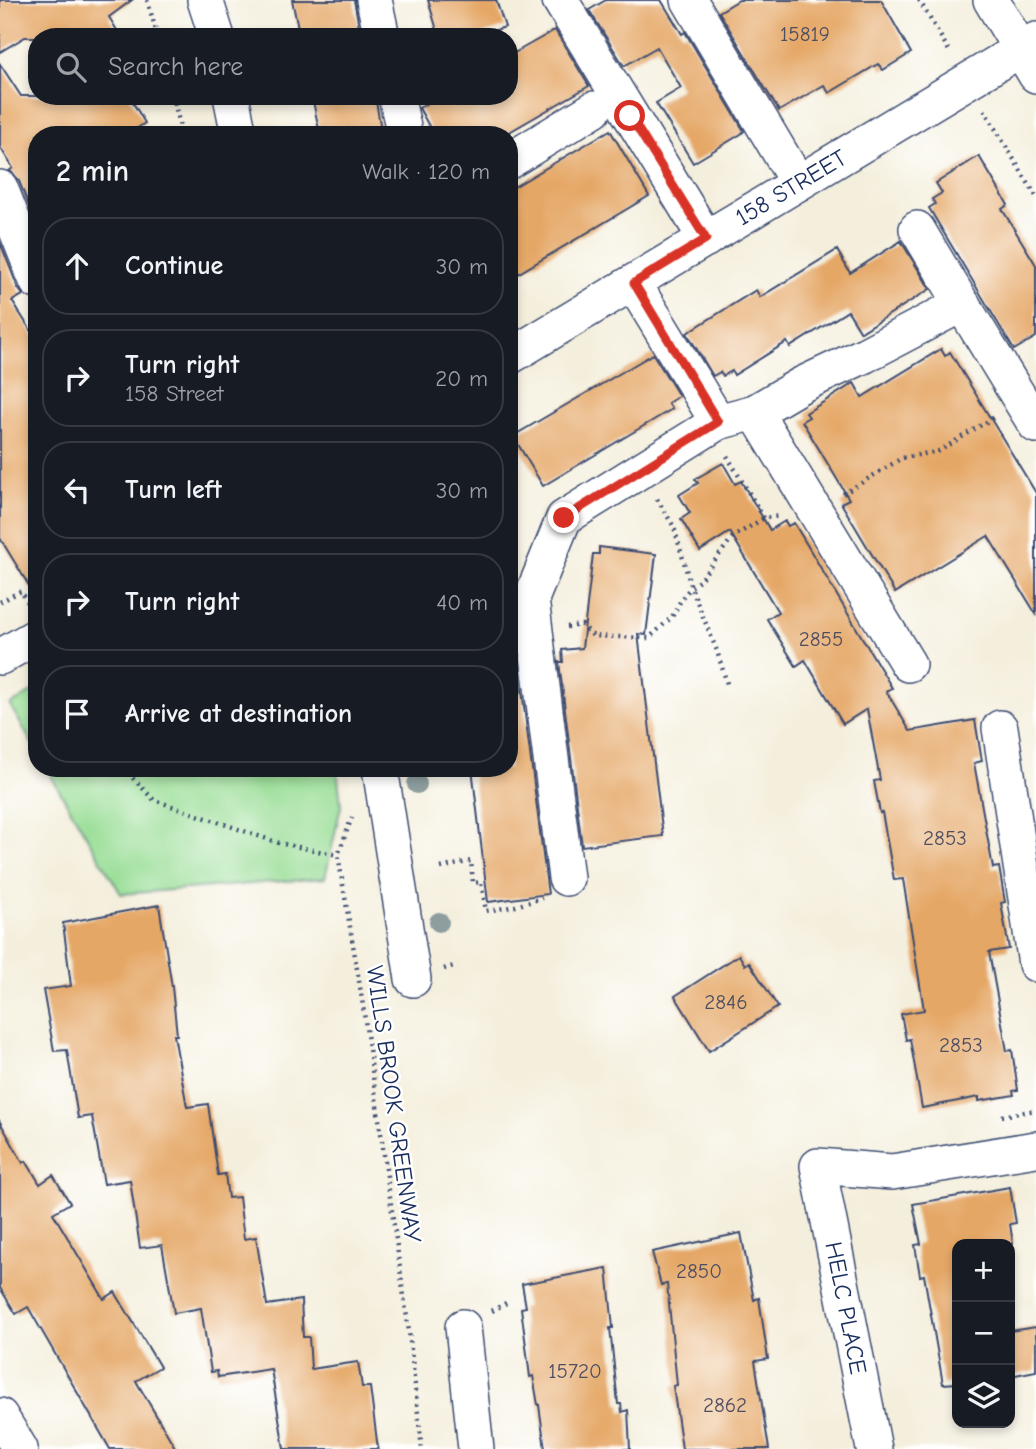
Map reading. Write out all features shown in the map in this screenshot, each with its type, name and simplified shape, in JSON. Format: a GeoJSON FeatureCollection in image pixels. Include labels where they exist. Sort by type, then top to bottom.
{"type":"FeatureCollection","features":[{"type":"Feature","properties":{"kind":"street"},"geometry":{"type":"LineString","coordinates":[[205,0],[214,28]]}},
{"type":"Feature","properties":{"kind":"street"},"geometry":{"type":"LineString","coordinates":[[374,0],[380,28]]}},
{"type":"Feature","properties":{"kind":"street"},"geometry":{"type":"LineString","coordinates":[[560,0],[706,239]]}},
{"type":"Feature","properties":{"kind":"street"},"geometry":{"type":"LineString","coordinates":[[689,0],[798,183]]}},
{"type":"Feature","properties":{"kind":"street"},"geometry":{"type":"LineString","coordinates":[[992,0],[1031,55]]}},
{"type":"Feature","properties":{"kind":"street","name":"158 STREET"},"geometry":{"type":"LineString","coordinates":[[518,352],[798,183],[1031,55]]}},
{"type":"Feature","properties":{"kind":"street"},"geometry":{"type":"LineString","coordinates":[[233,105],[237,126]]}},
{"type":"Feature","properties":{"kind":"street"},"geometry":{"type":"LineString","coordinates":[[398,105],[403,126]]}},
{"type":"Feature","properties":{"kind":"street"},"geometry":{"type":"LineString","coordinates":[[518,155],[594,109]]}},
{"type":"Feature","properties":{"kind":"street"},"geometry":{"type":"LineString","coordinates":[[0,188],[28,258]]}},
{"type":"Feature","properties":{"kind":"street"},"geometry":{"type":"LineString","coordinates":[[917,229],[1028,413]]}},
{"type":"Feature","properties":{"kind":"street"},"geometry":{"type":"LineString","coordinates":[[634,283],[722,439]]}},
{"type":"Feature","properties":{"kind":"street"},"geometry":{"type":"LineString","coordinates":[[566,878],[531,599],[564,518],[640,471],[722,439],[755,412],[801,385],[962,304]]}},
{"type":"Feature","properties":{"kind":"street"},"geometry":{"type":"LineString","coordinates":[[755,412],[908,664]]}},
{"type":"Feature","properties":{"kind":"street"},"geometry":{"type":"LineString","coordinates":[[1,653],[28,628]]}},
{"type":"Feature","properties":{"kind":"street"},"geometry":{"type":"LineString","coordinates":[[1000,728],[1036,964]]}},
{"type":"Feature","properties":{"kind":"street"},"geometry":{"type":"LineString","coordinates":[[381,777],[413,979]]}},
{"type":"Feature","properties":{"kind":"street","name":"HELC PLACE"},"geometry":{"type":"LineString","coordinates":[[874,1449],[818,1166],[892,1172],[1036,1149]]}},
{"type":"Feature","properties":{"kind":"street"},"geometry":{"type":"LineString","coordinates":[[463,1326],[476,1449]]}},
{"type":"Feature","properties":{"kind":"street"},"geometry":{"type":"LineString","coordinates":[[0,1416],[20,1449]]}},
{"type":"Feature","properties":{"kind":"path"},"geometry":{"type":"LineString","coordinates":[[147,0],[155,28]]}},
{"type":"Feature","properties":{"kind":"path"},"geometry":{"type":"LineString","coordinates":[[919,0],[951,55]]}},
{"type":"Feature","properties":{"kind":"path"},"geometry":{"type":"LineString","coordinates":[[175,105],[180,126]]}},
{"type":"Feature","properties":{"kind":"path"},"geometry":{"type":"LineString","coordinates":[[984,109],[1036,196]]}},
{"type":"Feature","properties":{"kind":"path"},"geometry":{"type":"LineString","coordinates":[[535,631],[582,625],[593,635],[649,638],[672,617],[682,598],[699,581],[733,537],[764,518],[793,514],[813,507],[902,458],[939,451],[1028,413]]}},
{"type":"Feature","properties":{"kind":"path"},"geometry":{"type":"LineString","coordinates":[[722,439],[764,518]]}},
{"type":"Feature","properties":{"kind":"path"},"geometry":{"type":"LineString","coordinates":[[640,471],[674,527],[691,587],[729,687]]}},
{"type":"Feature","properties":{"kind":"path"},"geometry":{"type":"LineString","coordinates":[[0,602],[21,591],[28,608]]}},
{"type":"Feature","properties":{"kind":"path"},"geometry":{"type":"LineString","coordinates":[[132,777],[154,800],[279,843],[338,855]]}},
{"type":"Feature","properties":{"kind":"path","name":"WILLS BROOK GREENWAY"},"geometry":{"type":"LineString","coordinates":[[352,817],[338,855],[362,999],[409,1332],[422,1449]]}},
{"type":"Feature","properties":{"kind":"path"},"geometry":{"type":"LineString","coordinates":[[441,868],[471,861],[474,883],[481,882],[485,911],[516,906],[551,895],[566,878]]}},
{"type":"Feature","properties":{"kind":"green space"},"geometry":{"type":"Polygon","coordinates":[[[28,694],[28,736],[10,705],[28,694]]]}},
{"type":"Feature","properties":{"kind":"green space"},"geometry":{"type":"Polygon","coordinates":[[[51,777],[338,777],[341,806],[325,878],[121,894],[51,777]]]}},
{"type":"Feature","properties":{"kind":"building"},"geometry":{"type":"Polygon","coordinates":[[[0,0],[132,0],[109,17],[116,28],[28,28],[28,37],[0,52],[0,0]]]}},
{"type":"Feature","properties":{"kind":"building"},"geometry":{"type":"Polygon","coordinates":[[[292,0],[354,0],[359,28],[298,28],[292,0]]]}},
{"type":"Feature","properties":{"kind":"building"},"geometry":{"type":"Polygon","coordinates":[[[428,0],[496,0],[505,27],[502,28],[436,28],[428,0]]]}},
{"type":"Feature","properties":{"kind":"building"},"geometry":{"type":"Polygon","coordinates":[[[606,0],[661,0],[682,34],[685,32],[744,131],[693,163],[656,103],[681,88],[657,47],[624,66],[589,10],[606,0]]]}},
{"type":"Feature","properties":{"kind":"building"},"geometry":{"type":"Polygon","coordinates":[[[739,0],[881,0],[911,53],[883,70],[878,64],[829,93],[824,85],[779,111],[719,12],[739,0]]]}},
{"type":"Feature","properties":{"kind":"building"},"geometry":{"type":"Polygon","coordinates":[[[555,30],[589,86],[518,127],[429,126],[419,108],[424,105],[518,105],[518,51],[555,30]]]}},
{"type":"Feature","properties":{"kind":"building"},"geometry":{"type":"Polygon","coordinates":[[[0,64],[21,96],[28,96],[28,105],[134,105],[145,123],[140,126],[28,126],[28,204],[19,181],[9,171],[13,168],[0,147],[0,64]]]}},
{"type":"Feature","properties":{"kind":"building"},"geometry":{"type":"Polygon","coordinates":[[[314,105],[377,105],[380,126],[318,126],[314,105]]]}},
{"type":"Feature","properties":{"kind":"building"},"geometry":{"type":"Polygon","coordinates":[[[610,130],[649,196],[518,274],[518,185],[610,130]]]}},
{"type":"Feature","properties":{"kind":"building"},"geometry":{"type":"Polygon","coordinates":[[[979,156],[1008,205],[1002,209],[1036,265],[1036,337],[1014,350],[929,208],[935,204],[932,199],[942,193],[936,183],[979,156]]]}},
{"type":"Feature","properties":{"kind":"building"},"geometry":{"type":"Polygon","coordinates":[[[901,241],[930,289],[861,332],[848,311],[790,347],[787,342],[734,375],[732,371],[723,376],[720,372],[713,376],[687,333],[756,290],[760,297],[837,250],[850,273],[901,241]]]}},
{"type":"Feature","properties":{"kind":"building"},"geometry":{"type":"Polygon","coordinates":[[[0,242],[23,295],[12,301],[28,326],[28,584],[0,538],[0,242]]]}},
{"type":"Feature","properties":{"kind":"building"},"geometry":{"type":"Polygon","coordinates":[[[941,349],[945,356],[950,352],[1036,493],[1036,614],[988,536],[895,593],[841,503],[849,499],[802,421],[809,417],[806,413],[854,383],[862,397],[941,349]]]}},
{"type":"Feature","properties":{"kind":"building"},"geometry":{"type":"Polygon","coordinates":[[[653,354],[679,396],[668,403],[672,409],[543,486],[518,444],[518,433],[653,354]]]}},
{"type":"Feature","properties":{"kind":"building"},"geometry":{"type":"Polygon","coordinates":[[[723,463],[735,484],[741,481],[770,530],[785,521],[788,526],[794,523],[892,688],[886,691],[910,731],[975,720],[982,761],[974,763],[993,868],[999,867],[1005,902],[1001,903],[1009,949],[989,952],[1007,1051],[1012,1050],[1018,1090],[1013,1091],[1014,1095],[979,1101],[979,1097],[922,1108],[910,1039],[906,1040],[901,1014],[924,1010],[903,879],[894,880],[882,812],[880,813],[874,781],[880,780],[867,709],[843,724],[805,660],[796,666],[767,619],[778,612],[730,532],[700,551],[681,519],[690,513],[679,495],[698,483],[695,479],[723,463]]]}},
{"type":"Feature","properties":{"kind":"building"},"geometry":{"type":"Polygon","coordinates":[[[599,547],[656,554],[646,635],[638,634],[663,836],[582,846],[559,662],[563,662],[562,650],[582,648],[593,554],[599,554],[599,547]]]}},
{"type":"Feature","properties":{"kind":"building"},"geometry":{"type":"Polygon","coordinates":[[[518,667],[548,894],[488,902],[473,777],[518,777],[518,667]]]}},
{"type":"Feature","properties":{"kind":"building"},"geometry":{"type":"Polygon","coordinates":[[[159,905],[172,987],[177,1035],[174,1035],[187,1107],[208,1104],[218,1175],[225,1174],[228,1198],[239,1197],[244,1239],[256,1237],[267,1305],[301,1300],[303,1337],[309,1337],[311,1369],[358,1362],[362,1387],[370,1387],[378,1449],[284,1449],[271,1369],[218,1377],[217,1371],[211,1372],[201,1308],[174,1313],[162,1245],[140,1248],[130,1180],[104,1184],[92,1116],[78,1118],[67,1050],[54,1051],[43,990],[71,986],[63,923],[159,905]]]}},
{"type":"Feature","properties":{"kind":"building"},"geometry":{"type":"Polygon","coordinates":[[[739,955],[745,965],[749,962],[778,1007],[709,1051],[675,996],[739,955]]]}},
{"type":"Feature","properties":{"kind":"building"},"geometry":{"type":"Polygon","coordinates":[[[0,1122],[23,1163],[26,1161],[40,1184],[53,1175],[70,1203],[53,1213],[104,1299],[115,1292],[160,1367],[136,1381],[176,1449],[110,1449],[28,1307],[16,1314],[0,1288],[0,1122]]]}},
{"type":"Feature","properties":{"kind":"building"},"geometry":{"type":"Polygon","coordinates":[[[1010,1187],[1016,1223],[1010,1224],[1012,1239],[952,1239],[952,1383],[943,1384],[924,1275],[920,1276],[915,1245],[921,1244],[913,1204],[1010,1187]]]}},
{"type":"Feature","properties":{"kind":"building"},"geometry":{"type":"Polygon","coordinates":[[[741,1233],[754,1300],[759,1298],[768,1359],[755,1361],[769,1449],[682,1449],[673,1386],[677,1385],[667,1284],[661,1285],[652,1252],[741,1233]]]}},
{"type":"Feature","properties":{"kind":"building"},"geometry":{"type":"Polygon","coordinates":[[[607,1268],[618,1404],[621,1404],[622,1412],[628,1410],[630,1449],[545,1449],[533,1376],[530,1377],[521,1308],[526,1307],[522,1284],[607,1268]]]}},
{"type":"Feature","properties":{"kind":"building"},"geometry":{"type":"Polygon","coordinates":[[[1036,1327],[1036,1371],[1015,1375],[1015,1330],[1036,1327]]]}},
{"type":"Feature","properties":{"kind":"route"},"geometry":{"type":"LineString","coordinates":[[564,518],[718,422],[634,283],[706,239],[630,116]]}}]}
